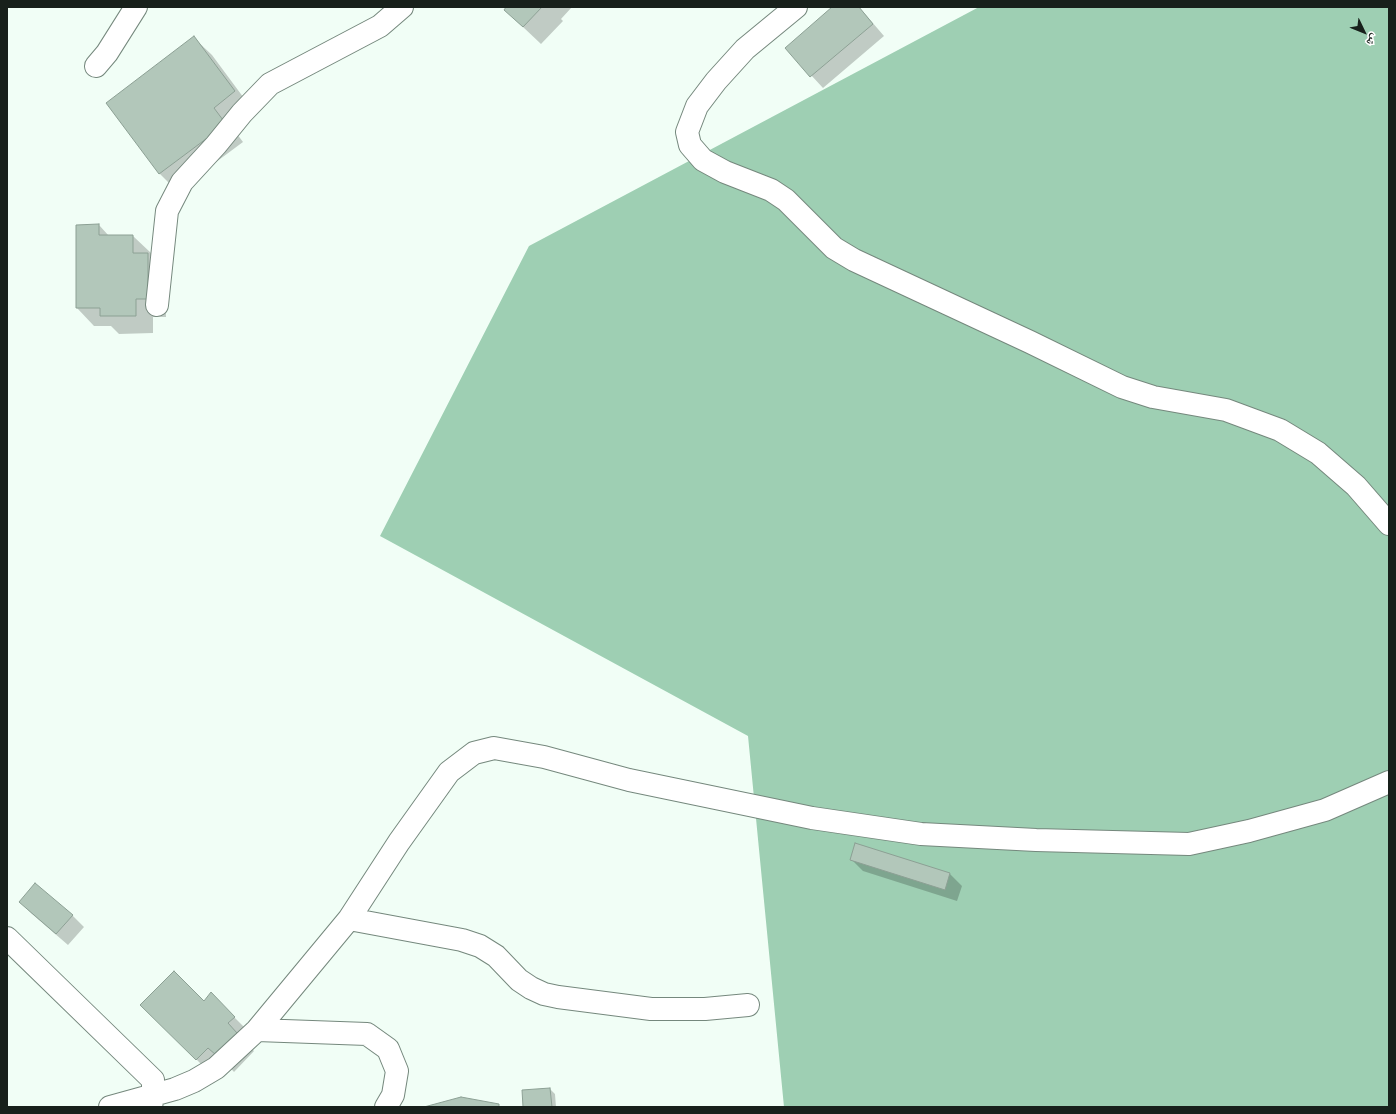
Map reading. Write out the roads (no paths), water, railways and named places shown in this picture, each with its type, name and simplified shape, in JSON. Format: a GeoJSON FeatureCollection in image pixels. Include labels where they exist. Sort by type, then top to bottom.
{"type":"FeatureCollection","features":[{"type":"Feature","properties":{"kind":"street"},"geometry":{"type":"LineString","coordinates":[[96,66],[107,53],[136,7]]}},
{"type":"Feature","properties":{"kind":"street"},"geometry":{"type":"LineString","coordinates":[[156,305],[167,211],[182,182],[216,145],[242,112],[270,84],[380,26],[402,7]]}},
{"type":"Feature","properties":{"kind":"street"},"geometry":{"type":"LineString","coordinates":[[796,7],[745,49],[716,81],[697,106],[687,132],[690,146],[703,160],[725,172],[771,190],[786,200],[834,248],[854,260],[1030,342],[1122,387],[1153,396],[1226,410],[1280,430],[1318,453],[1356,486],[1389,524]]}},
{"type":"Feature","properties":{"kind":"street"},"geometry":{"type":"LineString","coordinates":[[110,1107],[152,1101],[187,1084],[216,1068],[257,1030],[349,919],[399,842],[449,772],[474,753],[494,748],[544,757],[628,780],[812,818],[921,834],[1036,840],[1189,844],[1249,831],[1325,810],[1389,782]]}},
{"type":"Feature","properties":{"kind":"street"},"geometry":{"type":"LineString","coordinates":[[349,919],[462,940],[480,946],[496,956],[519,980],[544,994],[650,1009],[705,1009],[748,1005]]}},
{"type":"Feature","properties":{"kind":"street"},"geometry":{"type":"LineString","coordinates":[[7,938],[153,1080],[152,1101]]}},
{"type":"Feature","properties":{"kind":"street"},"geometry":{"type":"LineString","coordinates":[[257,1030],[367,1034],[388,1049],[397,1071],[392,1095],[386,1107]]}}]}
